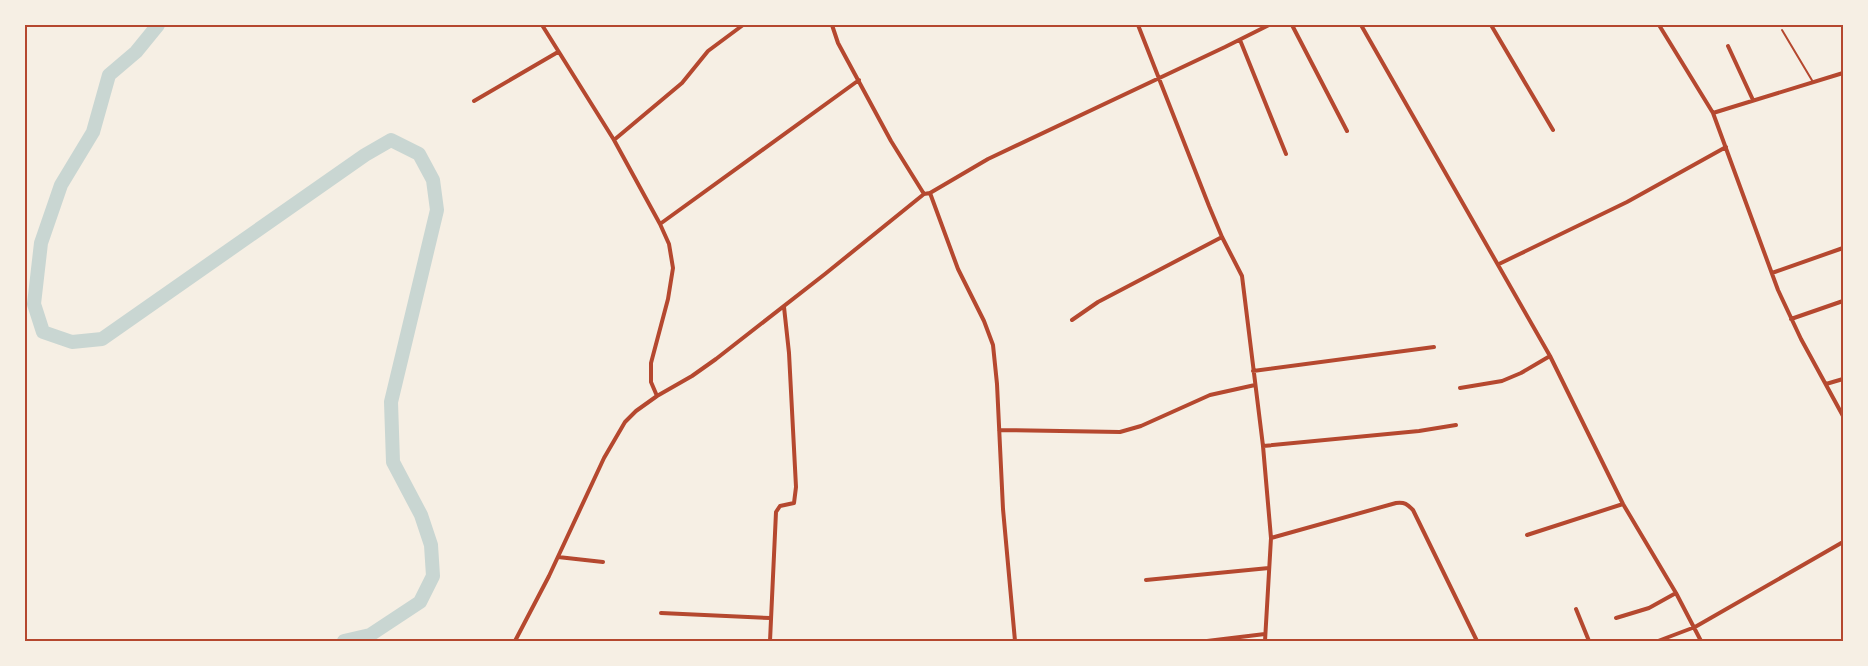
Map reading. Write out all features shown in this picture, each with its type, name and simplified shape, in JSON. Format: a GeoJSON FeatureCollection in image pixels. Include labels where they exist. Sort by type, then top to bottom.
{"type":"FeatureCollection","features":[{"type":"Feature","properties":{"kind":"street"},"geometry":{"type":"LineString","coordinates":[[542,25],[614,140],[660,224],[668,244],[673,268],[668,298],[651,363],[651,382],[657,396]]}},
{"type":"Feature","properties":{"kind":"street"},"geometry":{"type":"LineString","coordinates":[[614,140],[682,83],[708,51],[744,25]]}},
{"type":"Feature","properties":{"kind":"street"},"geometry":{"type":"LineString","coordinates":[[832,25],[838,43],[891,142],[924,194]]}},
{"type":"Feature","properties":{"kind":"street"},"geometry":{"type":"LineString","coordinates":[[1138,25],[1222,237],[1242,276],[1263,446],[1271,538],[1265,641]]}},
{"type":"Feature","properties":{"kind":"street"},"geometry":{"type":"LineString","coordinates":[[515,641],[558,557],[604,458],[625,422],[636,411],[657,396],[692,376],[784,307],[924,194],[930,193],[988,159],[1269,25]]}},
{"type":"Feature","properties":{"kind":"street"},"geometry":{"type":"LineString","coordinates":[[1292,25],[1347,131]]}},
{"type":"Feature","properties":{"kind":"street"},"geometry":{"type":"LineString","coordinates":[[1361,25],[1550,356],[1623,504],[1676,593],[1701,641]]}},
{"type":"Feature","properties":{"kind":"street"},"geometry":{"type":"LineString","coordinates":[[1491,25],[1553,130]]}},
{"type":"Feature","properties":{"kind":"street"},"geometry":{"type":"LineString","coordinates":[[1659,25],[1713,113],[1772,273],[1791,318],[1843,416]]}},
{"type":"Feature","properties":{"kind":"street"},"geometry":{"type":"LineString","coordinates":[[1240,40],[1286,154]]}},
{"type":"Feature","properties":{"kind":"street"},"geometry":{"type":"LineString","coordinates":[[1728,46],[1753,100]]}},
{"type":"Feature","properties":{"kind":"street"},"geometry":{"type":"LineString","coordinates":[[474,101],[558,52]]}},
{"type":"Feature","properties":{"kind":"street"},"geometry":{"type":"LineString","coordinates":[[1713,113],[1843,73]]}},
{"type":"Feature","properties":{"kind":"street"},"geometry":{"type":"LineString","coordinates":[[660,224],[859,80]]}},
{"type":"Feature","properties":{"kind":"street"},"geometry":{"type":"LineString","coordinates":[[1499,264],[1627,202],[1726,147]]}},
{"type":"Feature","properties":{"kind":"street"},"geometry":{"type":"LineString","coordinates":[[930,193],[958,269],[990,334],[996,367],[1003,510],[1015,641]]}},
{"type":"Feature","properties":{"kind":"street"},"geometry":{"type":"LineString","coordinates":[[1072,320],[1105,299],[1222,237]]}},
{"type":"Feature","properties":{"kind":"street"},"geometry":{"type":"LineString","coordinates":[[1772,273],[1843,248]]}},
{"type":"Feature","properties":{"kind":"street"},"geometry":{"type":"LineString","coordinates":[[1791,318],[1843,302]]}},
{"type":"Feature","properties":{"kind":"street"},"geometry":{"type":"LineString","coordinates":[[770,641],[776,512],[778,507],[794,502],[795,494],[789,352],[784,307]]}},
{"type":"Feature","properties":{"kind":"street"},"geometry":{"type":"LineString","coordinates":[[1253,371],[1434,347]]}},
{"type":"Feature","properties":{"kind":"street"},"geometry":{"type":"LineString","coordinates":[[1460,388],[1502,382],[1550,356]]}},
{"type":"Feature","properties":{"kind":"street"},"geometry":{"type":"LineString","coordinates":[[1826,384],[1843,378]]}},
{"type":"Feature","properties":{"kind":"street"},"geometry":{"type":"LineString","coordinates":[[1000,430],[1120,432],[1141,426],[1210,395],[1255,385]]}},
{"type":"Feature","properties":{"kind":"street"},"geometry":{"type":"LineString","coordinates":[[1263,446],[1410,432],[1456,425]]}},
{"type":"Feature","properties":{"kind":"street"},"geometry":{"type":"LineString","coordinates":[[1271,538],[1403,502],[1413,510],[1477,641]]}},
{"type":"Feature","properties":{"kind":"street"},"geometry":{"type":"LineString","coordinates":[[1527,535],[1623,504]]}},
{"type":"Feature","properties":{"kind":"street"},"geometry":{"type":"LineString","coordinates":[[1658,641],[1695,627],[1843,542]]}},
{"type":"Feature","properties":{"kind":"street"},"geometry":{"type":"LineString","coordinates":[[558,557],[603,562]]}},
{"type":"Feature","properties":{"kind":"street"},"geometry":{"type":"LineString","coordinates":[[1146,580],[1269,568]]}},
{"type":"Feature","properties":{"kind":"street"},"geometry":{"type":"LineString","coordinates":[[1616,618],[1649,608],[1676,593]]}},
{"type":"Feature","properties":{"kind":"street"},"geometry":{"type":"LineString","coordinates":[[1576,609],[1589,641]]}},
{"type":"Feature","properties":{"kind":"street"},"geometry":{"type":"LineString","coordinates":[[661,613],[770,618]]}},
{"type":"Feature","properties":{"kind":"street"},"geometry":{"type":"LineString","coordinates":[[1207,641],[1264,634]]}},
{"type":"Feature","properties":{"kind":"lane"},"geometry":{"type":"LineString","coordinates":[[1782,30],[1813,82]]}},
{"type":"Feature","properties":{"kind":"waterway"},"geometry":{"type":"LineString","coordinates":[[158,25],[136,52],[109,75],[93,132],[61,185],[41,243],[34,304],[43,332],[72,342],[102,339],[365,155],[391,140],[419,154],[433,180],[437,210],[391,402],[393,462],[421,515],[431,545],[433,576],[420,602],[370,635],[344,641]]}}]}
